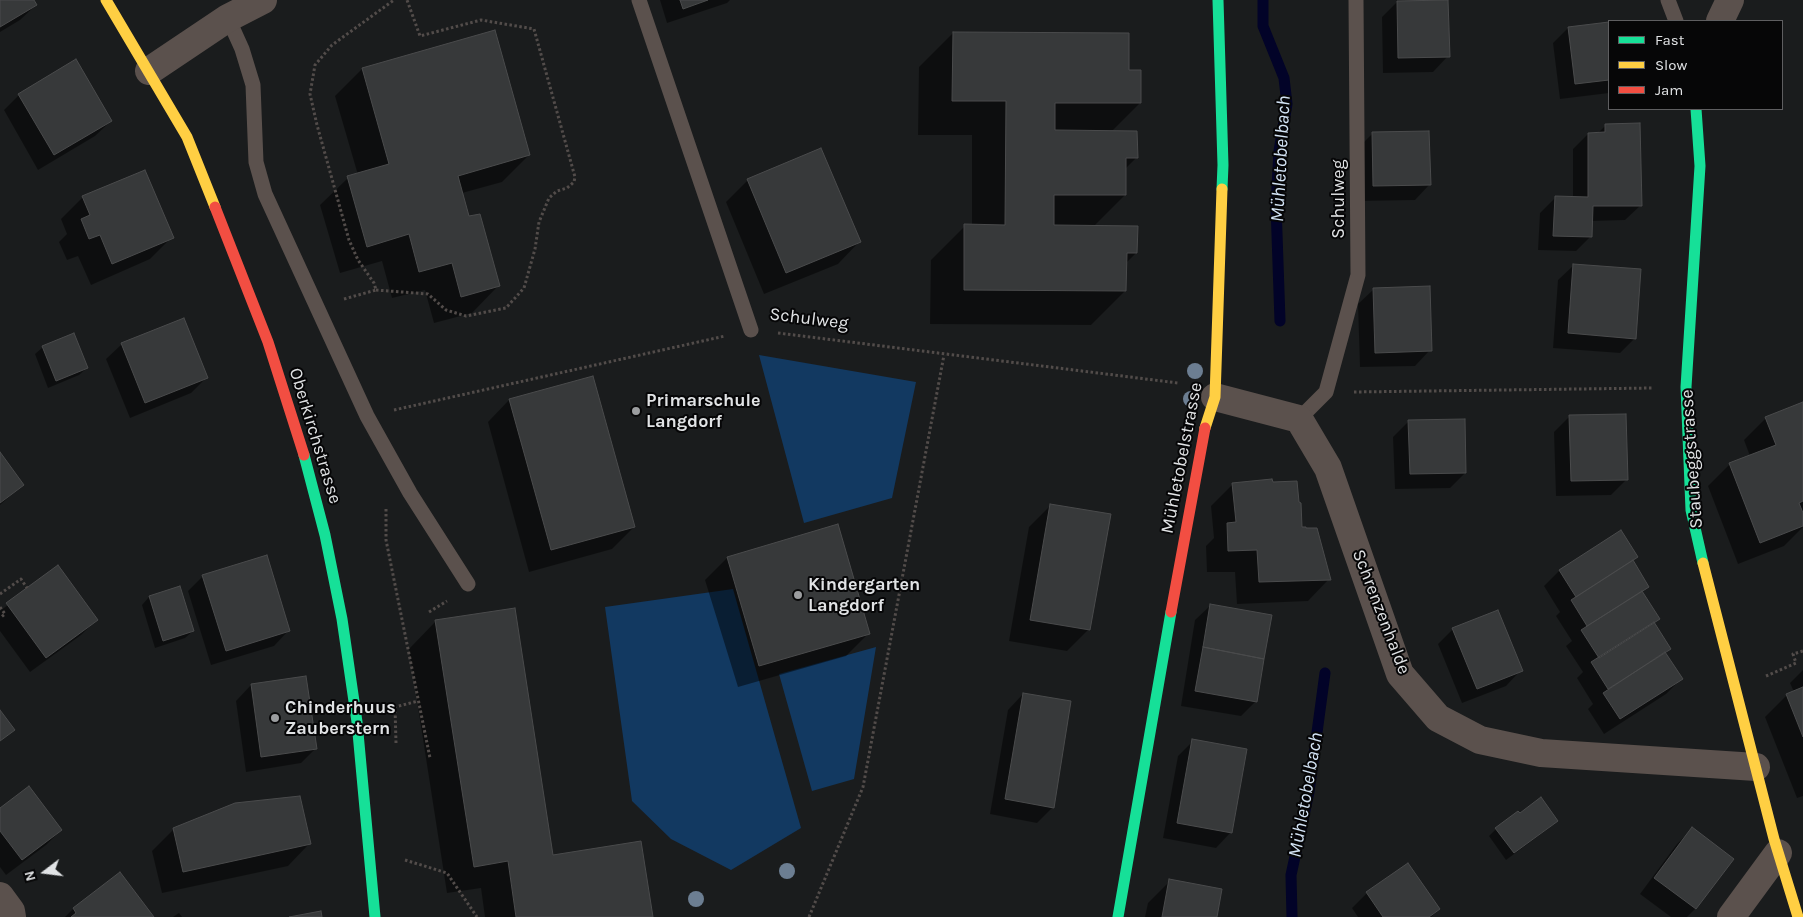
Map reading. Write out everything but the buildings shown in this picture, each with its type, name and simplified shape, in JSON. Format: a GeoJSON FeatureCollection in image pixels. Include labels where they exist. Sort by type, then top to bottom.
{"type":"FeatureCollection","features":[{"type":"Feature","properties":{"kind":"street","name":"Oberkirchstrasse"},"geometry":{"type":"LineString","coordinates":[[106,0],[187,138],[264,333],[299,436],[323,526],[342,619],[357,722],[375,917]]}},
{"type":"Feature","properties":{"kind":"street"},"geometry":{"type":"LineString","coordinates":[[149,71],[228,18],[263,0]]}},
{"type":"Feature","properties":{"kind":"street","name":"Mühletobelstrasse"},"geometry":{"type":"LineString","coordinates":[[1118,917],[1202,436],[1216,397],[1223,165],[1218,0]]}},
{"type":"Feature","properties":{"kind":"street"},"geometry":{"type":"LineString","coordinates":[[1720,20],[1730,0]]}},
{"type":"Feature","properties":{"kind":"street","name":"Staubeggstrasse"},"geometry":{"type":"LineString","coordinates":[[1696,110],[1700,166],[1686,387],[1691,510],[1699,548],[1778,853],[1798,917]]}},
{"type":"Feature","properties":{"kind":"street"},"geometry":{"type":"LineString","coordinates":[[1216,397],[1299,419]]}},
{"type":"Feature","properties":{"kind":"street","name":"Schrenzenhalde"},"geometry":{"type":"LineString","coordinates":[[1299,419],[1328,468],[1400,674],[1438,718],[1480,740],[1541,753],[1756,767]]}},
{"type":"Feature","properties":{"kind":"street"},"geometry":{"type":"LineString","coordinates":[[1731,917],[1778,853]]}},
{"type":"Feature","properties":{"kind":"lane","name":"Schulweg"},"geometry":{"type":"LineString","coordinates":[[639,0],[751,330]]}},
{"type":"Feature","properties":{"kind":"lane","name":"Schulweg"},"geometry":{"type":"LineString","coordinates":[[1299,419],[1326,392],[1358,275],[1356,0]]}},
{"type":"Feature","properties":{"kind":"lane"},"geometry":{"type":"LineString","coordinates":[[1668,0],[1676,20]]}},
{"type":"Feature","properties":{"kind":"lane"},"geometry":{"type":"LineString","coordinates":[[228,18],[242,49],[253,85],[256,162],[265,194],[367,416],[410,493],[468,584]]}},
{"type":"Feature","properties":{"kind":"path"},"geometry":{"type":"LineString","coordinates":[[376,290],[374,283],[358,260],[349,240],[316,125],[310,94],[315,65],[332,45],[394,0]]}},
{"type":"Feature","properties":{"kind":"path"},"geometry":{"type":"LineString","coordinates":[[354,296],[376,290],[428,294],[446,310],[466,316],[506,308],[524,288],[535,249],[540,222],[549,198],[557,191],[567,188],[574,182],[575,177],[534,28],[481,20],[420,36],[407,0]]}},
{"type":"Feature","properties":{"kind":"path"},"geometry":{"type":"LineString","coordinates":[[367,416],[751,330]]}},
{"type":"Feature","properties":{"kind":"path","name":"Schulweg"},"geometry":{"type":"LineString","coordinates":[[751,330],[1178,383]]}},
{"type":"Feature","properties":{"kind":"path"},"geometry":{"type":"LineString","coordinates":[[809,917],[863,787],[944,355]]}},
{"type":"Feature","properties":{"kind":"path"},"geometry":{"type":"LineString","coordinates":[[1326,392],[1686,387]]}},
{"type":"Feature","properties":{"kind":"path"},"geometry":{"type":"LineString","coordinates":[[410,493],[387,499],[386,540],[430,758]]}},
{"type":"Feature","properties":{"kind":"path"},"geometry":{"type":"LineString","coordinates":[[0,594],[21,579],[27,588]]}},
{"type":"Feature","properties":{"kind":"path"},"geometry":{"type":"LineString","coordinates":[[429,612],[443,604]]}},
{"type":"Feature","properties":{"kind":"path"},"geometry":{"type":"LineString","coordinates":[[0,607],[5,614],[0,618]]}},
{"type":"Feature","properties":{"kind":"path"},"geometry":{"type":"LineString","coordinates":[[1777,671],[1796,664],[1793,654],[1803,650]]}},
{"type":"Feature","properties":{"kind":"path"},"geometry":{"type":"LineString","coordinates":[[395,707],[418,701]]}},
{"type":"Feature","properties":{"kind":"path"},"geometry":{"type":"LineString","coordinates":[[399,858],[447,874],[477,917]]}},
{"type":"Feature","properties":{"kind":"shaded area"},"geometry":{"type":"Polygon","coordinates":[[[759,355],[916,382],[892,498],[804,523],[759,355]]]}},
{"type":"Feature","properties":{"kind":"shaded area"},"geometry":{"type":"Polygon","coordinates":[[[733,589],[801,828],[731,870],[671,839],[632,801],[605,607],[733,589]]]}},
{"type":"Feature","properties":{"kind":"shaded area"},"geometry":{"type":"Polygon","coordinates":[[[876,647],[854,779],[812,791],[779,674],[876,647]]]}},
{"type":"Feature","properties":{"kind":"waterway","name":"Mühletobelbach"},"geometry":{"type":"LineString","coordinates":[[1263,0],[1263,26],[1284,78],[1287,104],[1279,151],[1276,205],[1280,321]]}},
{"type":"Feature","properties":{"kind":"waterway","name":"Mühletobelbach"},"geometry":{"type":"LineString","coordinates":[[1292,917],[1291,875],[1309,792],[1325,673]]}},
{"type":"Feature","properties":{"kind":"traffic: fast"},"geometry":{"type":"LineString","coordinates":[[1218,0],[1223,165],[1222,189]]}},
{"type":"Feature","properties":{"kind":"traffic: fast"},"geometry":{"type":"LineString","coordinates":[[1696,110],[1700,166],[1686,387],[1691,510],[1703,563]]}},
{"type":"Feature","properties":{"kind":"traffic: fast"},"geometry":{"type":"LineString","coordinates":[[304,455],[325,535],[342,619],[357,722],[375,917]]}},
{"type":"Feature","properties":{"kind":"traffic: fast"},"geometry":{"type":"LineString","coordinates":[[1118,917],[1171,612]]}},
{"type":"Feature","properties":{"kind":"traffic: slow"},"geometry":{"type":"LineString","coordinates":[[106,0],[187,137],[215,207]]}},
{"type":"Feature","properties":{"kind":"traffic: slow"},"geometry":{"type":"LineString","coordinates":[[1205,428],[1215,397],[1222,189]]}},
{"type":"Feature","properties":{"kind":"traffic: slow"},"geometry":{"type":"LineString","coordinates":[[1703,563],[1774,839],[1798,917]]}},
{"type":"Feature","properties":{"kind":"traffic: jam"},"geometry":{"type":"LineString","coordinates":[[215,207],[268,342],[304,455]]}},
{"type":"Feature","properties":{"kind":"traffic: jam"},"geometry":{"type":"LineString","coordinates":[[1171,612],[1205,428]]}},
{"type":"Feature","properties":{"kind":"place","name":"Primarschule Langdorf"},"geometry":{"type":"Point","coordinates":[636,411]}},
{"type":"Feature","properties":{"kind":"place","name":"Kindergarten Langdorf"},"geometry":{"type":"Point","coordinates":[798,595]}},
{"type":"Feature","properties":{"kind":"place","name":"Chinderhuus Zauberstern"},"geometry":{"type":"Point","coordinates":[275,718]}}]}
